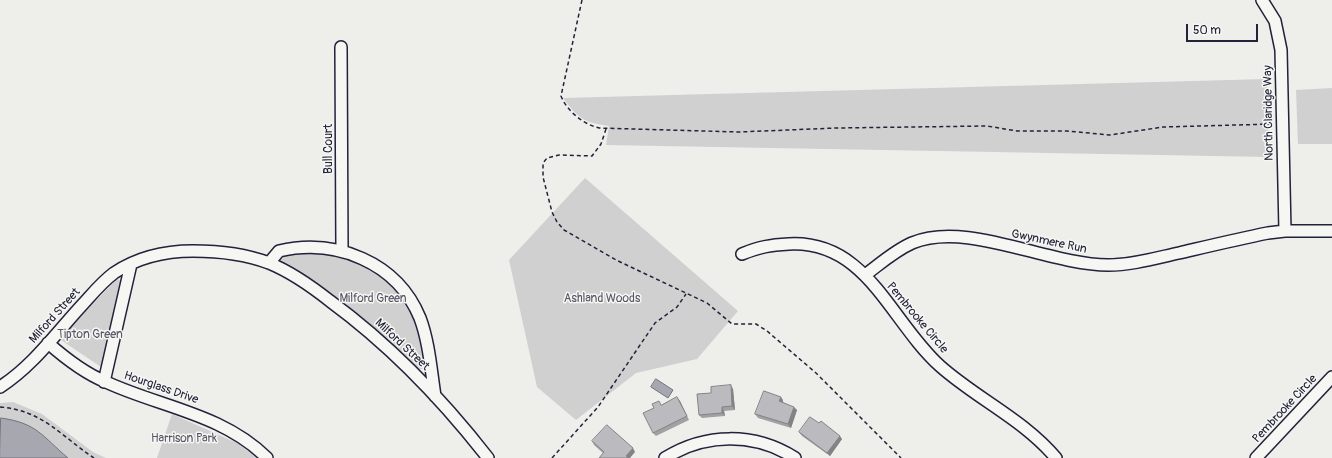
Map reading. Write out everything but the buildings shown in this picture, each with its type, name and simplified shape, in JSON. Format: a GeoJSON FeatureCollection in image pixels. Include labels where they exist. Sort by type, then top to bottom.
{"type":"FeatureCollection","features":[{"type":"Feature","properties":{"kind":"street","name":"North Claridge Way"},"geometry":{"type":"LineString","coordinates":[[1262,0],[1275,21],[1281,50],[1284,231]]}},
{"type":"Feature","properties":{"kind":"street","name":"Bull Court"},"geometry":{"type":"LineString","coordinates":[[341,47],[342,250]]}},
{"type":"Feature","properties":{"kind":"street","name":"Gwynmere Run"},"geometry":{"type":"LineString","coordinates":[[865,275],[905,247],[921,240],[944,236],[973,238],[1075,262],[1108,265],[1144,261],[1252,236],[1284,231],[1332,230]]}},
{"type":"Feature","properties":{"kind":"street","name":"Pembrooke Circle"},"geometry":{"type":"LineString","coordinates":[[742,254],[765,245],[812,245],[826,248],[846,259],[865,275],[939,365],[1025,427],[1056,458]]}},
{"type":"Feature","properties":{"kind":"street","name":"Milford Street"},"geometry":{"type":"LineString","coordinates":[[268,263],[276,253],[290,249],[322,248],[342,250],[366,259],[382,270],[396,282],[412,302],[425,336],[435,396]]}},
{"type":"Feature","properties":{"kind":"street","name":"Milford Street"},"geometry":{"type":"LineString","coordinates":[[0,387],[21,371],[101,284],[113,274],[131,264],[156,254],[179,251],[230,253],[268,263],[294,276],[345,312],[399,358],[435,396],[488,458]]}},
{"type":"Feature","properties":{"kind":"street"},"geometry":{"type":"LineString","coordinates":[[104,382],[131,264]]}},
{"type":"Feature","properties":{"kind":"street","name":"Hourglass Drive"},"geometry":{"type":"LineString","coordinates":[[48,343],[74,364],[104,382],[204,417],[222,425],[251,444],[266,458]]}},
{"type":"Feature","properties":{"kind":"street","name":"Pembrooke Circle"},"geometry":{"type":"LineString","coordinates":[[1256,458],[1332,377]]}},
{"type":"Feature","properties":{"kind":"street"},"geometry":{"type":"LineString","coordinates":[[665,458],[695,443],[730,438],[765,444],[794,458]]}},
{"type":"Feature","properties":{"kind":"path"},"geometry":{"type":"LineString","coordinates":[[582,0],[561,96],[565,104],[584,122],[606,129],[739,132],[836,128],[987,126],[1017,131],[1067,131],[1110,135],[1163,127],[1273,124]]}},
{"type":"Feature","properties":{"kind":"path"},"geometry":{"type":"LineString","coordinates":[[606,129],[601,144],[592,156],[559,155],[549,157],[544,161],[543,177],[555,218],[564,230],[592,247],[707,303],[732,324],[756,324],[774,335],[845,401],[901,458]]}},
{"type":"Feature","properties":{"kind":"path"},"geometry":{"type":"LineString","coordinates":[[552,458],[598,407],[655,323],[677,307],[686,294]]}},
{"type":"Feature","properties":{"kind":"path"},"geometry":{"type":"LineString","coordinates":[[0,407],[19,410],[41,418],[94,458]]}},
{"type":"Feature","properties":{"kind":"green space"},"geometry":{"type":"Polygon","coordinates":[[[1267,79],[1270,157],[606,145],[609,126],[593,123],[582,118],[573,111],[563,98],[1267,79]]]}},
{"type":"Feature","properties":{"kind":"green space"},"geometry":{"type":"Polygon","coordinates":[[[1332,88],[1332,144],[1298,144],[1296,90],[1332,88]]]}},
{"type":"Feature","properties":{"kind":"green space","name":"Ashland Woods"},"geometry":{"type":"Polygon","coordinates":[[[585,178],[738,311],[697,359],[636,373],[576,420],[537,387],[509,260],[585,178]]]}},
{"type":"Feature","properties":{"kind":"green space","name":"Milford Green"},"geometry":{"type":"Polygon","coordinates":[[[312,252],[346,256],[369,267],[389,282],[398,292],[412,313],[419,330],[426,364],[423,369],[419,369],[341,301],[316,282],[281,261],[284,257],[291,253],[312,252]]]}},
{"type":"Feature","properties":{"kind":"green space","name":"Tipton Green"},"geometry":{"type":"Polygon","coordinates":[[[117,279],[122,281],[105,362],[101,367],[61,340],[62,336],[117,279]]]}},
{"type":"Feature","properties":{"kind":"green space"},"geometry":{"type":"Polygon","coordinates":[[[13,402],[42,414],[93,452],[106,458],[0,458],[0,403],[13,402]]]}},
{"type":"Feature","properties":{"kind":"green space","name":"Harrison Park"},"geometry":{"type":"Polygon","coordinates":[[[172,414],[237,443],[257,458],[157,458],[172,414]]]}},
{"type":"Feature","properties":{"kind":"shaded area"},"geometry":{"type":"Polygon","coordinates":[[[656,379],[673,390],[668,398],[651,387],[656,379]]]}},
{"type":"Feature","properties":{"kind":"shaded area"},"geometry":{"type":"Polygon","coordinates":[[[1,418],[23,423],[31,427],[45,437],[68,458],[0,458],[1,418]]]}}]}
